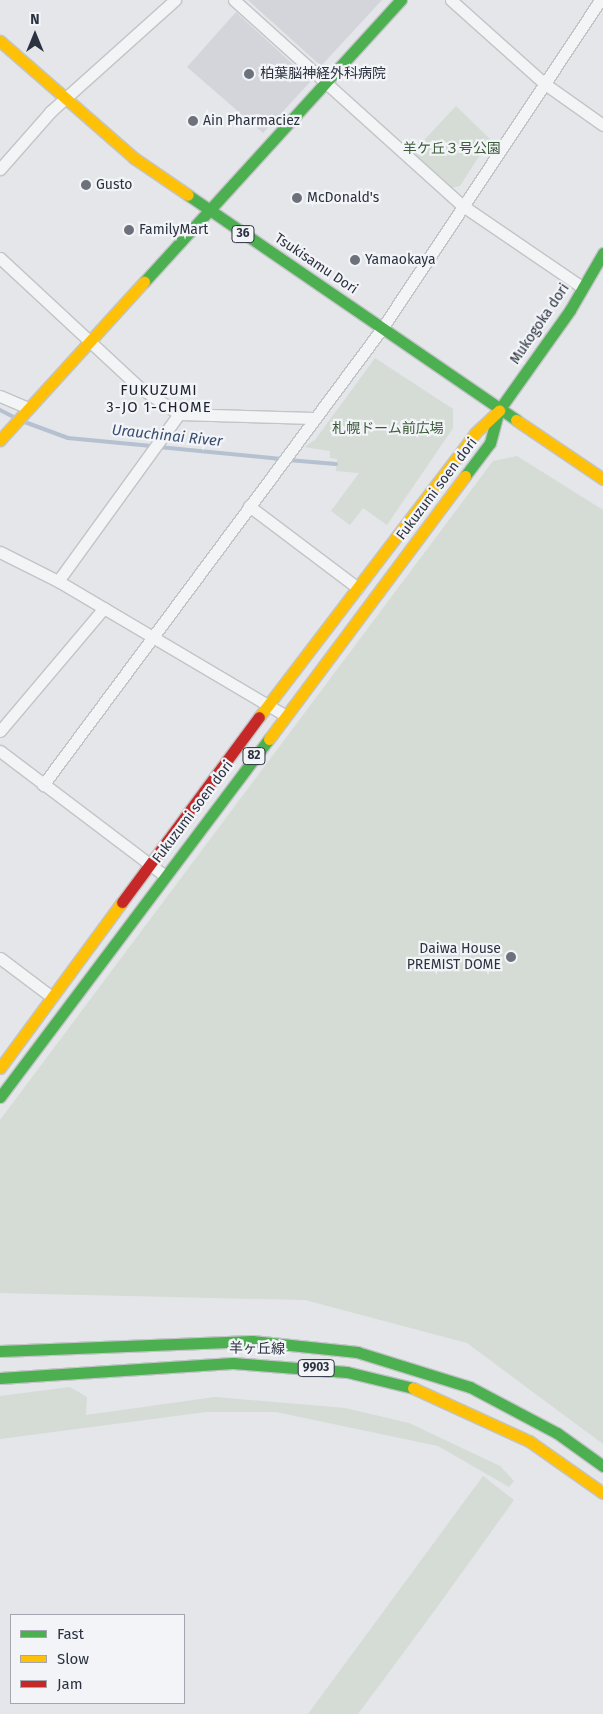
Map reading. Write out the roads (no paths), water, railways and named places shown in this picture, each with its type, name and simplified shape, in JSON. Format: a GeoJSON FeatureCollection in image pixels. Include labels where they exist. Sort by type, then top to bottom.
{"type":"FeatureCollection","features":[{"type":"Feature","properties":{"kind":"main road"},"geometry":{"type":"LineString","coordinates":[[0,440],[401,0]]}},
{"type":"Feature","properties":{"kind":"main road","name":"Tsukisamu Dori"},"geometry":{"type":"LineString","coordinates":[[0,41],[64,100],[134,158],[209,211],[383,327],[499,410],[603,479]]}},
{"type":"Feature","properties":{"kind":"main road","name":"Mukogoka dori"},"geometry":{"type":"LineString","coordinates":[[499,410],[583,288],[603,253]]}},
{"type":"Feature","properties":{"kind":"main road","name":"Fukuzumi soen dori"},"geometry":{"type":"LineString","coordinates":[[0,1068],[268,705],[475,433],[499,410]]}},
{"type":"Feature","properties":{"kind":"main road","name":"Fukuzumi soen dori"},"geometry":{"type":"LineString","coordinates":[[0,1097],[490,444],[499,410]]}},
{"type":"Feature","properties":{"kind":"main road","name":"羊ヶ丘線"},"geometry":{"type":"LineString","coordinates":[[0,1351],[252,1341],[357,1352],[470,1387],[549,1428],[603,1466]]}},
{"type":"Feature","properties":{"kind":"main road","name":"羊ヶ丘線"},"geometry":{"type":"LineString","coordinates":[[0,1378],[233,1363],[347,1372],[409,1388],[476,1414],[529,1441],[603,1493]]}},
{"type":"Feature","properties":{"kind":"street"},"geometry":{"type":"LineString","coordinates":[[0,168],[64,100],[175,0]]}},
{"type":"Feature","properties":{"kind":"street"},"geometry":{"type":"LineString","coordinates":[[234,0],[463,206],[583,288]]}},
{"type":"Feature","properties":{"kind":"street"},"geometry":{"type":"LineString","coordinates":[[452,0],[545,84],[603,124]]}},
{"type":"Feature","properties":{"kind":"street"},"geometry":{"type":"LineString","coordinates":[[43,785],[383,327],[600,0]]}},
{"type":"Feature","properties":{"kind":"street"},"geometry":{"type":"LineString","coordinates":[[0,258],[139,387],[179,414],[314,418]]}},
{"type":"Feature","properties":{"kind":"street"},"geometry":{"type":"LineString","coordinates":[[0,396],[26,411]]}},
{"type":"Feature","properties":{"kind":"street"},"geometry":{"type":"LineString","coordinates":[[58,581],[179,414]]}},
{"type":"Feature","properties":{"kind":"street"},"geometry":{"type":"LineString","coordinates":[[249,506],[358,588]]}},
{"type":"Feature","properties":{"kind":"street"},"geometry":{"type":"LineString","coordinates":[[2,555],[58,581],[285,715]]}},
{"type":"Feature","properties":{"kind":"street"},"geometry":{"type":"LineString","coordinates":[[0,731],[104,608]]}},
{"type":"Feature","properties":{"kind":"street"},"geometry":{"type":"LineString","coordinates":[[0,751],[164,876]]}},
{"type":"Feature","properties":{"kind":"street"},"geometry":{"type":"LineString","coordinates":[[0,958],[52,998]]}},
{"type":"Feature","properties":{"kind":"waterway","name":"Urauchinai River"},"geometry":{"type":"LineString","coordinates":[[0,410],[14,417]]}},
{"type":"Feature","properties":{"kind":"waterway","name":"Urauchinai River"},"geometry":{"type":"LineString","coordinates":[[22,421],[68,438],[152,446]]}},
{"type":"Feature","properties":{"kind":"waterway","name":"Urauchinai River"},"geometry":{"type":"LineString","coordinates":[[159,447],[281,459]]}},
{"type":"Feature","properties":{"kind":"waterway","name":"Urauchinai River"},"geometry":{"type":"LineString","coordinates":[[288,460],[336,464]]}},
{"type":"Feature","properties":{"kind":"place","name":"柏葉脳神経外科病院"},"geometry":{"type":"Point","coordinates":[249,74]}},
{"type":"Feature","properties":{"kind":"place","name":"Ain Pharmaciez"},"geometry":{"type":"Point","coordinates":[193,121]}},
{"type":"Feature","properties":{"kind":"place","name":"Gusto"},"geometry":{"type":"Point","coordinates":[86,185]}},
{"type":"Feature","properties":{"kind":"place","name":"McDonald's"},"geometry":{"type":"Point","coordinates":[297,198]}},
{"type":"Feature","properties":{"kind":"place","name":"FamilyMart"},"geometry":{"type":"Point","coordinates":[129,230]}},
{"type":"Feature","properties":{"kind":"place","name":"Yamaokaya"},"geometry":{"type":"Point","coordinates":[355,260]}},
{"type":"Feature","properties":{"kind":"place","name":"Daiwa House PREMIST DOME"},"geometry":{"type":"Point","coordinates":[511,957]}},
{"type":"Feature","properties":{"kind":"district","name":"FUKUZUMI 3-JO 1-CHOME"},"geometry":{"type":"Point","coordinates":[159,398]}},
{"type":"Feature","properties":{"kind":"park label","name":"羊ケ丘３号公園"},"geometry":{"type":"Point","coordinates":[452,149]}},
{"type":"Feature","properties":{"kind":"park label","name":"札幌ドーム前広場"},"geometry":{"type":"Point","coordinates":[388,429]}}]}
